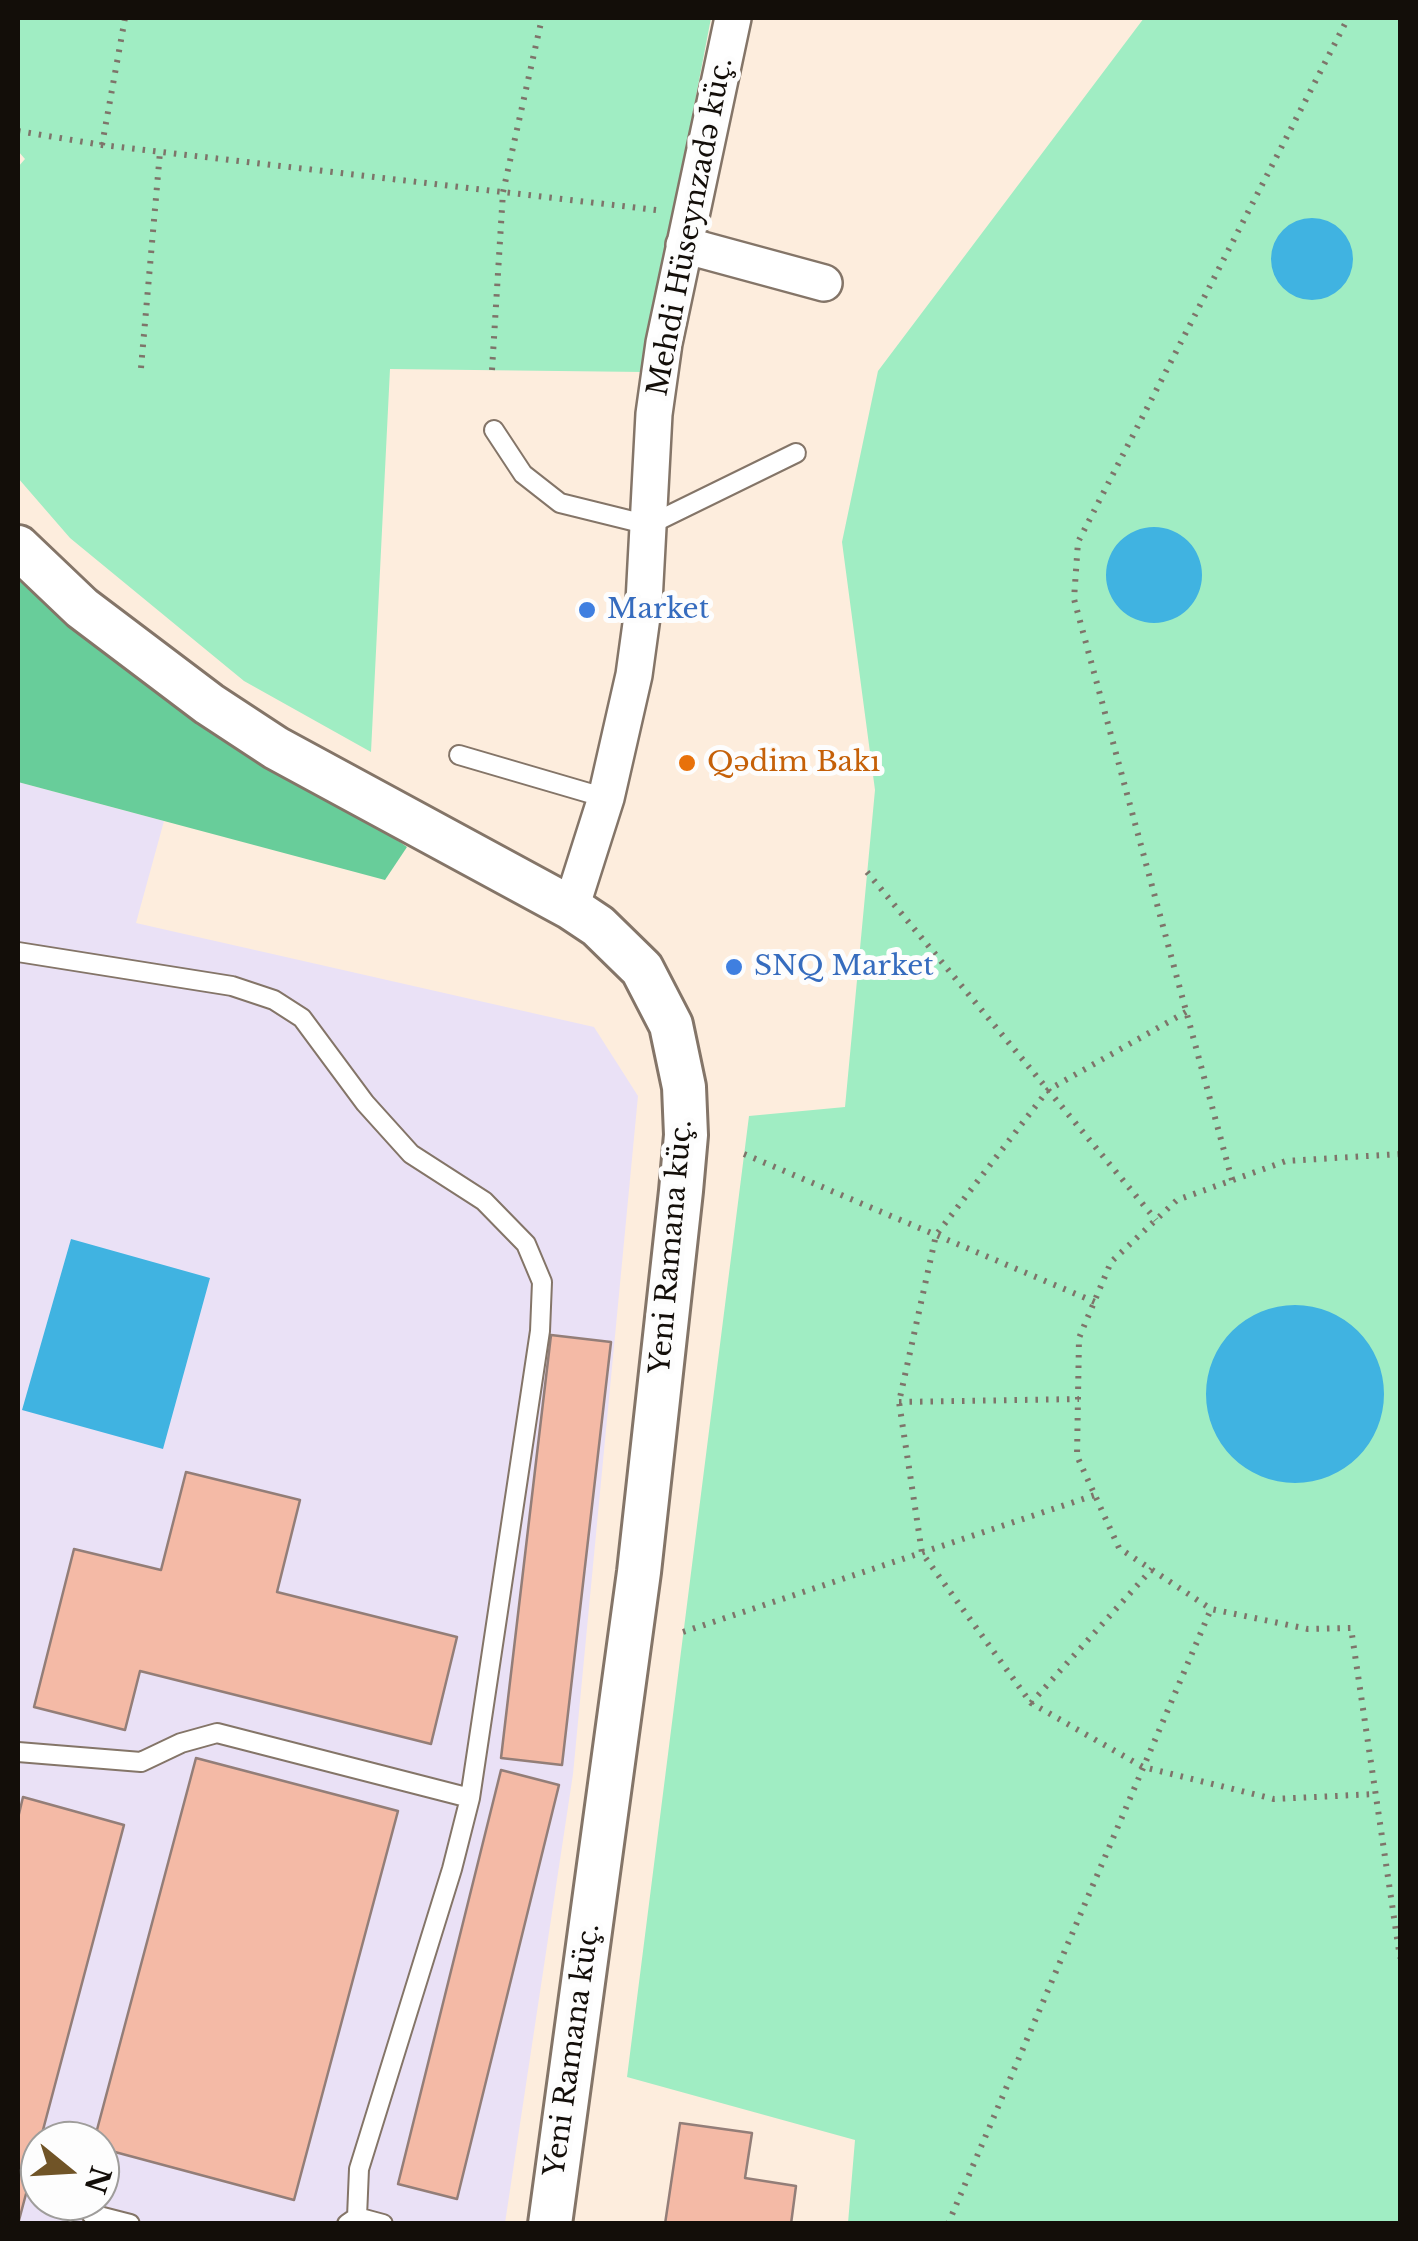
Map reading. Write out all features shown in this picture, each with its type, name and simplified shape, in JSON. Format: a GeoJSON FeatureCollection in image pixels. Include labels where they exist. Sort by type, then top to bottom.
{"type":"FeatureCollection","features":[{"type":"Feature","properties":{"kind":"street","name":"Mehdi Hüseynzadə küç."},"geometry":{"type":"LineString","coordinates":[[571,908],[606,798],[634,675],[649,525],[654,414],[679,228],[733,18]]}},
{"type":"Feature","properties":{"kind":"street"},"geometry":{"type":"LineString","coordinates":[[679,228],[824,284]]}},
{"type":"Feature","properties":{"kind":"street","name":"Yeni Ramana küç."},"geometry":{"type":"LineString","coordinates":[[18,547],[82,608],[209,704],[276,748],[571,908],[620,946],[642,969],[671,1025],[684,1087],[686,1135],[638,1572],[550,2224]]}},
{"type":"Feature","properties":{"kind":"lane"},"geometry":{"type":"LineString","coordinates":[[494,430],[523,474],[560,503],[649,525],[796,453]]}},
{"type":"Feature","properties":{"kind":"lane"},"geometry":{"type":"LineString","coordinates":[[459,756],[606,798]]}},
{"type":"Feature","properties":{"kind":"lane"},"geometry":{"type":"LineString","coordinates":[[18,952],[232,986],[274,1000],[302,1018],[365,1103],[411,1154],[484,1201],[526,1244],[542,1282],[540,1331],[470,1798],[452,1869],[359,2170],[352,2220],[383,2224]]}},
{"type":"Feature","properties":{"kind":"lane"},"geometry":{"type":"LineString","coordinates":[[18,1752],[141,1762],[181,1742],[217,1733],[470,1798]]}},
{"type":"Feature","properties":{"kind":"path"},"geometry":{"type":"LineString","coordinates":[[102,145],[125,18]]}},
{"type":"Feature","properties":{"kind":"path"},"geometry":{"type":"LineString","coordinates":[[492,370],[503,192],[542,18]]}},
{"type":"Feature","properties":{"kind":"path"},"geometry":{"type":"LineString","coordinates":[[1232,1180],[1074,599],[1078,542],[1348,18]]}},
{"type":"Feature","properties":{"kind":"path"},"geometry":{"type":"LineString","coordinates":[[18,130],[102,145],[503,192],[679,228]]}},
{"type":"Feature","properties":{"kind":"path"},"geometry":{"type":"LineString","coordinates":[[141,368],[160,152]]}},
{"type":"Feature","properties":{"kind":"path"},"geometry":{"type":"LineString","coordinates":[[867,872],[1156,1220]]}},
{"type":"Feature","properties":{"kind":"path"},"geometry":{"type":"LineString","coordinates":[[1186,1012],[1048,1090],[936,1235],[899,1402],[922,1553],[1032,1703],[1143,1767],[1274,1799],[1376,1794]]}},
{"type":"Feature","properties":{"kind":"path"},"geometry":{"type":"LineString","coordinates":[[744,1154],[1094,1302]]}},
{"type":"Feature","properties":{"kind":"path"},"geometry":{"type":"LineString","coordinates":[[1400,1154],[1286,1161],[1177,1200],[1112,1262],[1079,1338],[1078,1399],[1078,1456],[1119,1548],[1211,1610],[1308,1629],[1351,1628],[1400,1958]]}},
{"type":"Feature","properties":{"kind":"path"},"geometry":{"type":"LineString","coordinates":[[899,1402],[1078,1399]]}},
{"type":"Feature","properties":{"kind":"path"},"geometry":{"type":"LineString","coordinates":[[684,1632],[1095,1496]]}},
{"type":"Feature","properties":{"kind":"path"},"geometry":{"type":"LineString","coordinates":[[1032,1703],[1152,1570]]}},
{"type":"Feature","properties":{"kind":"path"},"geometry":{"type":"LineString","coordinates":[[948,2224],[1211,1610]]}},
{"type":"Feature","properties":{"kind":"shaded area"},"geometry":{"type":"Polygon","coordinates":[[[18,782],[164,821],[136,923],[594,1027],[638,1096],[573,1774],[505,2223],[18,2223],[18,782]]]}},
{"type":"Feature","properties":{"kind":"green space"},"geometry":{"type":"Polygon","coordinates":[[[18,18],[711,18],[643,372],[390,369],[371,752],[244,681],[70,538],[18,478],[18,167],[25,159],[18,151],[18,18]]]}},
{"type":"Feature","properties":{"kind":"green space"},"geometry":{"type":"Polygon","coordinates":[[[1144,18],[1400,18],[1400,2223],[848,2223],[855,2140],[627,2077],[749,1116],[845,1107],[875,790],[842,542],[878,371],[1144,18]]]}},
{"type":"Feature","properties":{"kind":"green space"},"geometry":{"type":"Polygon","coordinates":[[[18,570],[407,847],[385,880],[18,782],[18,570]]]}},
{"type":"Feature","properties":{"kind":"water"},"geometry":{"type":"Polygon","coordinates":[[[1312,218],[1328,221],[1341,230],[1350,243],[1350,275],[1341,288],[1328,297],[1312,300],[1296,297],[1283,288],[1274,275],[1271,259],[1274,243],[1283,230],[1296,221],[1312,218]]]}},
{"type":"Feature","properties":{"kind":"water"},"geometry":{"type":"Polygon","coordinates":[[[1145,527],[1163,527],[1181,535],[1194,548],[1202,575],[1199,594],[1181,615],[1163,623],[1145,623],[1127,615],[1114,602],[1106,584],[1106,566],[1114,548],[1127,535],[1145,527]]]}},
{"type":"Feature","properties":{"kind":"water"},"geometry":{"type":"Polygon","coordinates":[[[71,1239],[210,1278],[163,1449],[22,1410],[71,1239]]]}},
{"type":"Feature","properties":{"kind":"water"},"geometry":{"type":"Polygon","coordinates":[[[1295,1305],[1329,1311],[1358,1331],[1378,1360],[1384,1394],[1378,1428],[1358,1457],[1329,1477],[1295,1483],[1261,1477],[1232,1457],[1212,1428],[1206,1394],[1212,1360],[1232,1331],[1261,1311],[1295,1305]]]}},
{"type":"Feature","properties":{"kind":"building"},"geometry":{"type":"Polygon","coordinates":[[[551,1335],[611,1342],[562,1765],[501,1758],[551,1335]]]}},
{"type":"Feature","properties":{"kind":"building"},"geometry":{"type":"Polygon","coordinates":[[[186,1472],[300,1500],[277,1592],[457,1637],[431,1744],[140,1671],[125,1730],[34,1707],[74,1549],[161,1570],[186,1472]]]}},
{"type":"Feature","properties":{"kind":"building"},"geometry":{"type":"Polygon","coordinates":[[[196,1758],[398,1811],[294,2200],[120,2153],[120,2121],[99,2121],[196,1758]]]}},
{"type":"Feature","properties":{"kind":"building"},"geometry":{"type":"Polygon","coordinates":[[[501,1770],[559,1785],[457,2199],[398,2184],[501,1770]]]}},
{"type":"Feature","properties":{"kind":"building"},"geometry":{"type":"Polygon","coordinates":[[[23,1797],[124,1825],[45,2121],[20,2121],[18,2224],[18,1818],[23,1797]]]}},
{"type":"Feature","properties":{"kind":"building"},"geometry":{"type":"Polygon","coordinates":[[[680,2123],[752,2133],[745,2178],[796,2186],[791,2224],[665,2224],[680,2123]]]}},
{"type":"Feature","properties":{"kind":"place","name":"Market"},"geometry":{"type":"Point","coordinates":[587,610]}},
{"type":"Feature","properties":{"kind":"place","name":"Qədim Bakı"},"geometry":{"type":"Point","coordinates":[687,763]}},
{"type":"Feature","properties":{"kind":"place","name":"SNQ Market"},"geometry":{"type":"Point","coordinates":[734,967]}}]}
